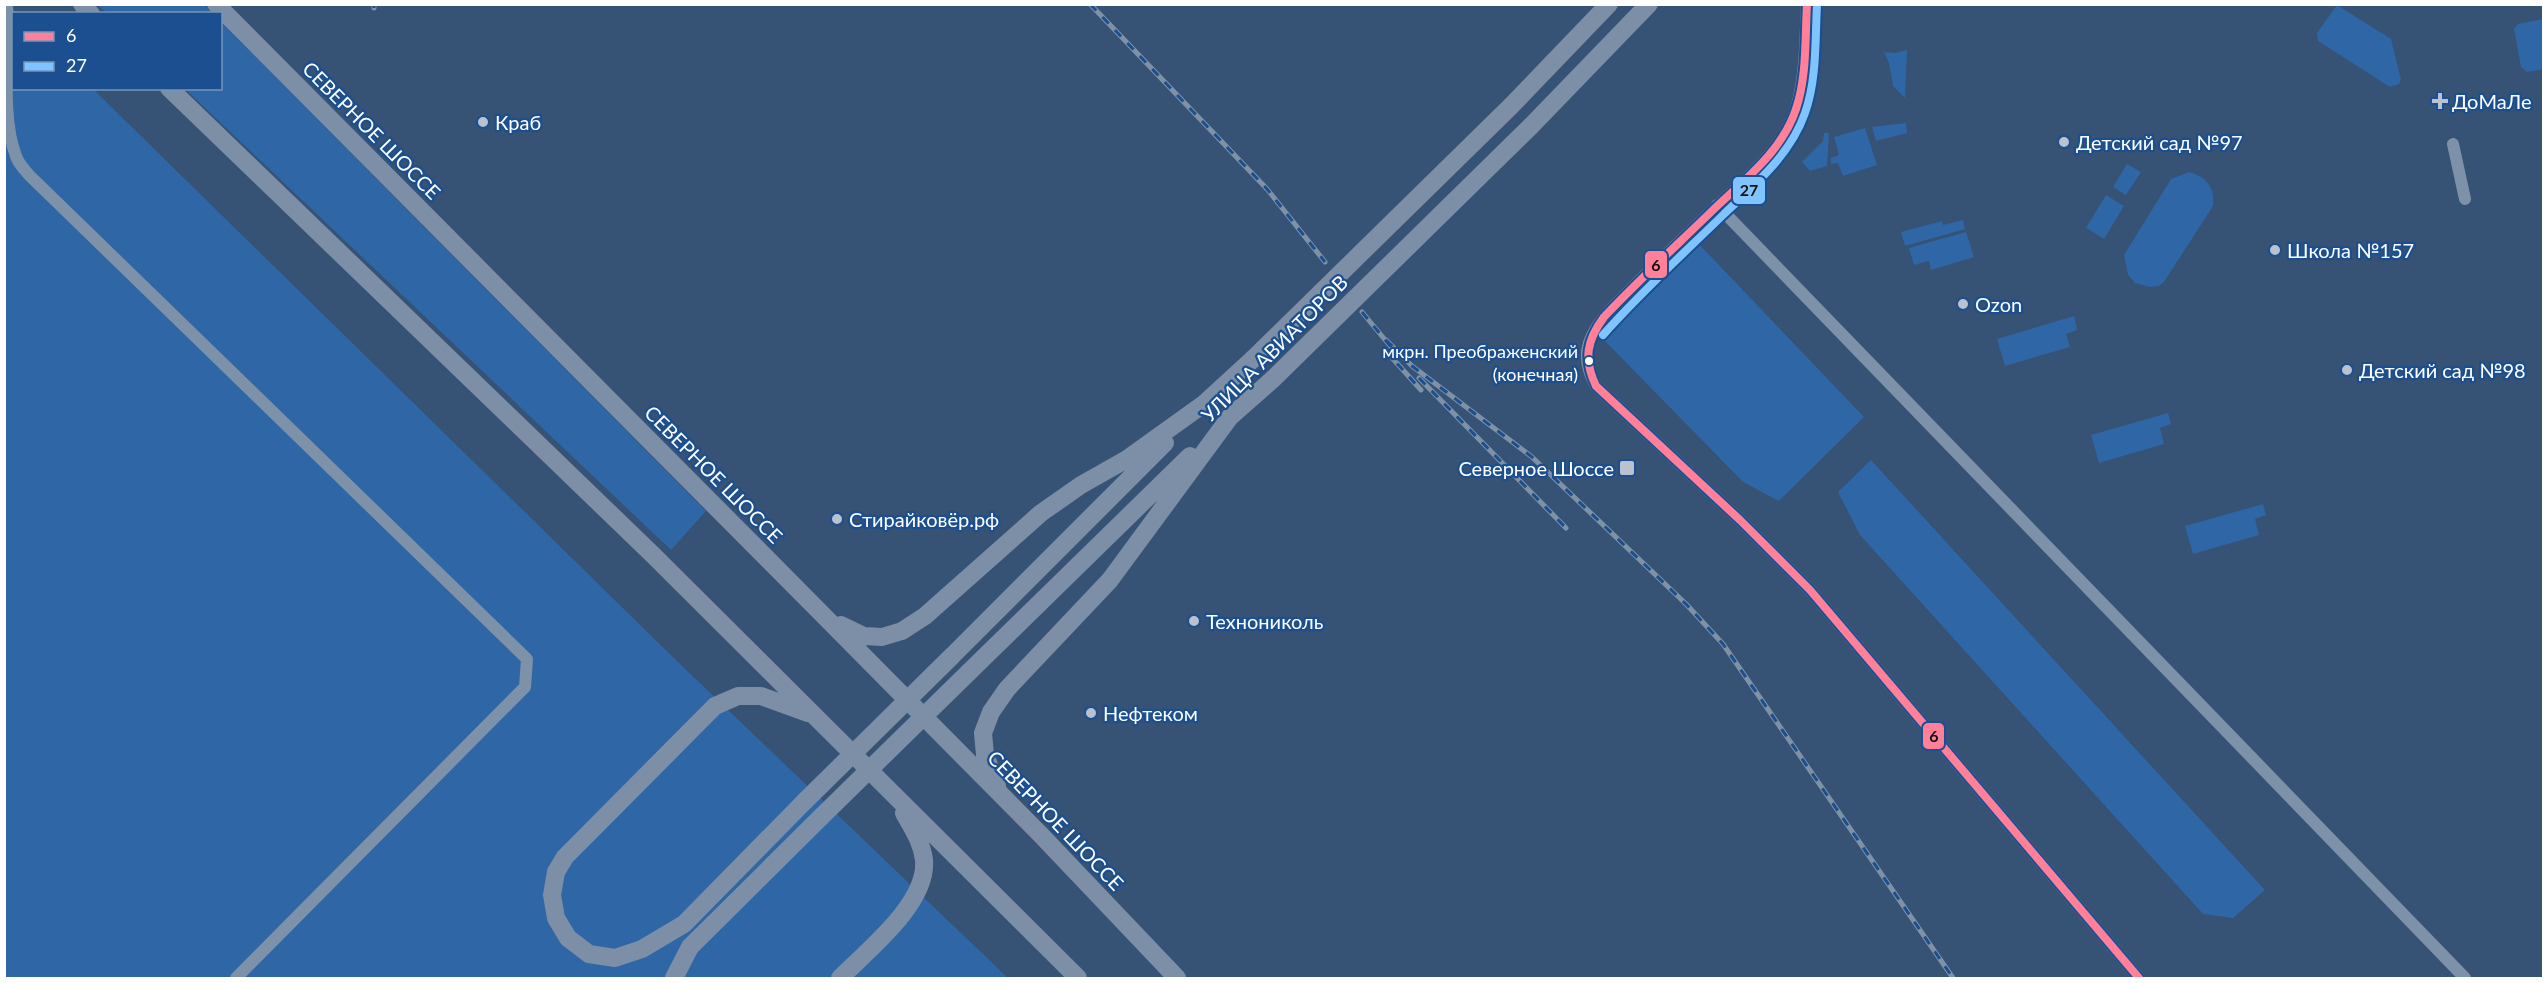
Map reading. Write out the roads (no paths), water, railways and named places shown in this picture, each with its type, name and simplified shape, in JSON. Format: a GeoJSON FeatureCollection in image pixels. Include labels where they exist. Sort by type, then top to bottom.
{"type":"FeatureCollection","features":[{"type":"Feature","properties":{"kind":"main road","name":"СЕВЕРНОЕ ШОССЕ"},"geometry":{"type":"LineString","coordinates":[[216,4],[1000,793],[1178,978]]}},
{"type":"Feature","properties":{"kind":"main road","name":"УЛИЦА АВИАТОРОВ"},"geometry":{"type":"LineString","coordinates":[[826,618],[864,636],[882,637],[902,631],[925,616],[1041,513],[1081,485],[1127,459],[1205,404],[1511,106],[1609,4]]}},
{"type":"Feature","properties":{"kind":"main road","name":"УЛИЦА АВИАТОРОВ"},"geometry":{"type":"LineString","coordinates":[[1000,793],[985,755],[983,733],[991,712],[1007,689],[1110,580],[1230,417],[1273,379],[1531,126],[1649,4]]}},
{"type":"Feature","properties":{"kind":"main road"},"geometry":{"type":"LineString","coordinates":[[171,90],[469,376],[1078,978]]}},
{"type":"Feature","properties":{"kind":"main road"},"geometry":{"type":"LineString","coordinates":[[815,716],[761,696],[738,696],[715,706],[566,857],[556,872],[552,895],[556,918],[568,938],[589,954],[615,958],[642,949],[684,924],[1205,404]]}},
{"type":"Feature","properties":{"kind":"main road"},"geometry":{"type":"LineString","coordinates":[[674,978],[690,947],[1230,417]]}},
{"type":"Feature","properties":{"kind":"main road"},"geometry":{"type":"LineString","coordinates":[[840,978],[896,922],[922,881],[924,861],[920,842],[891,791]]}},
{"type":"Feature","properties":{"kind":"main road"},"geometry":{"type":"LineString","coordinates":[[1154,955],[1168,978]]}},
{"type":"Feature","properties":{"kind":"street"},"geometry":{"type":"LineString","coordinates":[[7,4],[6,92],[9,126],[16,158],[29,175],[527,659],[525,687],[236,978]]}},
{"type":"Feature","properties":{"kind":"street"},"geometry":{"type":"LineString","coordinates":[[1807,4],[1802,82],[1795,111],[1784,135],[1773,150],[1616,304],[1595,328],[1586,357],[1589,373],[1596,386],[1740,520],[1810,590],[2139,978]]}},
{"type":"Feature","properties":{"kind":"street"},"geometry":{"type":"LineString","coordinates":[[2453,144],[2465,199]]}},
{"type":"Feature","properties":{"kind":"street"},"geometry":{"type":"LineString","coordinates":[[1718,205],[2465,978]]}},
{"type":"Feature","properties":{"kind":"railway"},"geometry":{"type":"LineString","coordinates":[[1090,4],[1267,189],[1325,262]]}},
{"type":"Feature","properties":{"kind":"railway"},"geometry":{"type":"LineString","coordinates":[[1362,312],[1391,347]]}},
{"type":"Feature","properties":{"kind":"railway"},"geometry":{"type":"LineString","coordinates":[[1386,340],[1412,366],[1532,457],[1686,604],[1723,644],[1953,978]]}},
{"type":"Feature","properties":{"kind":"railway"},"geometry":{"type":"LineString","coordinates":[[1385,350],[1421,390]]}},
{"type":"Feature","properties":{"kind":"railway"},"geometry":{"type":"LineString","coordinates":[[1419,378],[1566,528]]}},
{"type":"Feature","properties":{"kind":"place","name":"ДоМаЛе"},"geometry":{"type":"Point","coordinates":[2440,101]}},
{"type":"Feature","properties":{"kind":"place","name":"Краб"},"geometry":{"type":"Point","coordinates":[483,122]}},
{"type":"Feature","properties":{"kind":"place","name":"Детский сад №97"},"geometry":{"type":"Point","coordinates":[2064,142]}},
{"type":"Feature","properties":{"kind":"place","name":"Школа №157"},"geometry":{"type":"Point","coordinates":[2275,250]}},
{"type":"Feature","properties":{"kind":"place","name":"Ozon"},"geometry":{"type":"Point","coordinates":[1963,304]}},
{"type":"Feature","properties":{"kind":"place","name":"мкрн. Преображенский (конечная)"},"geometry":{"type":"Point","coordinates":[1589,361]}},
{"type":"Feature","properties":{"kind":"place","name":"Детский сад №98"},"geometry":{"type":"Point","coordinates":[2347,370]}},
{"type":"Feature","properties":{"kind":"place","name":"Северное Шоссе"},"geometry":{"type":"Point","coordinates":[1627,468]}},
{"type":"Feature","properties":{"kind":"place","name":"Стирайковёр.рф"},"geometry":{"type":"Point","coordinates":[837,519]}},
{"type":"Feature","properties":{"kind":"place","name":"Технониколь"},"geometry":{"type":"Point","coordinates":[1194,621]}},
{"type":"Feature","properties":{"kind":"place","name":"Нефтеком"},"geometry":{"type":"Point","coordinates":[1091,713]}}]}
